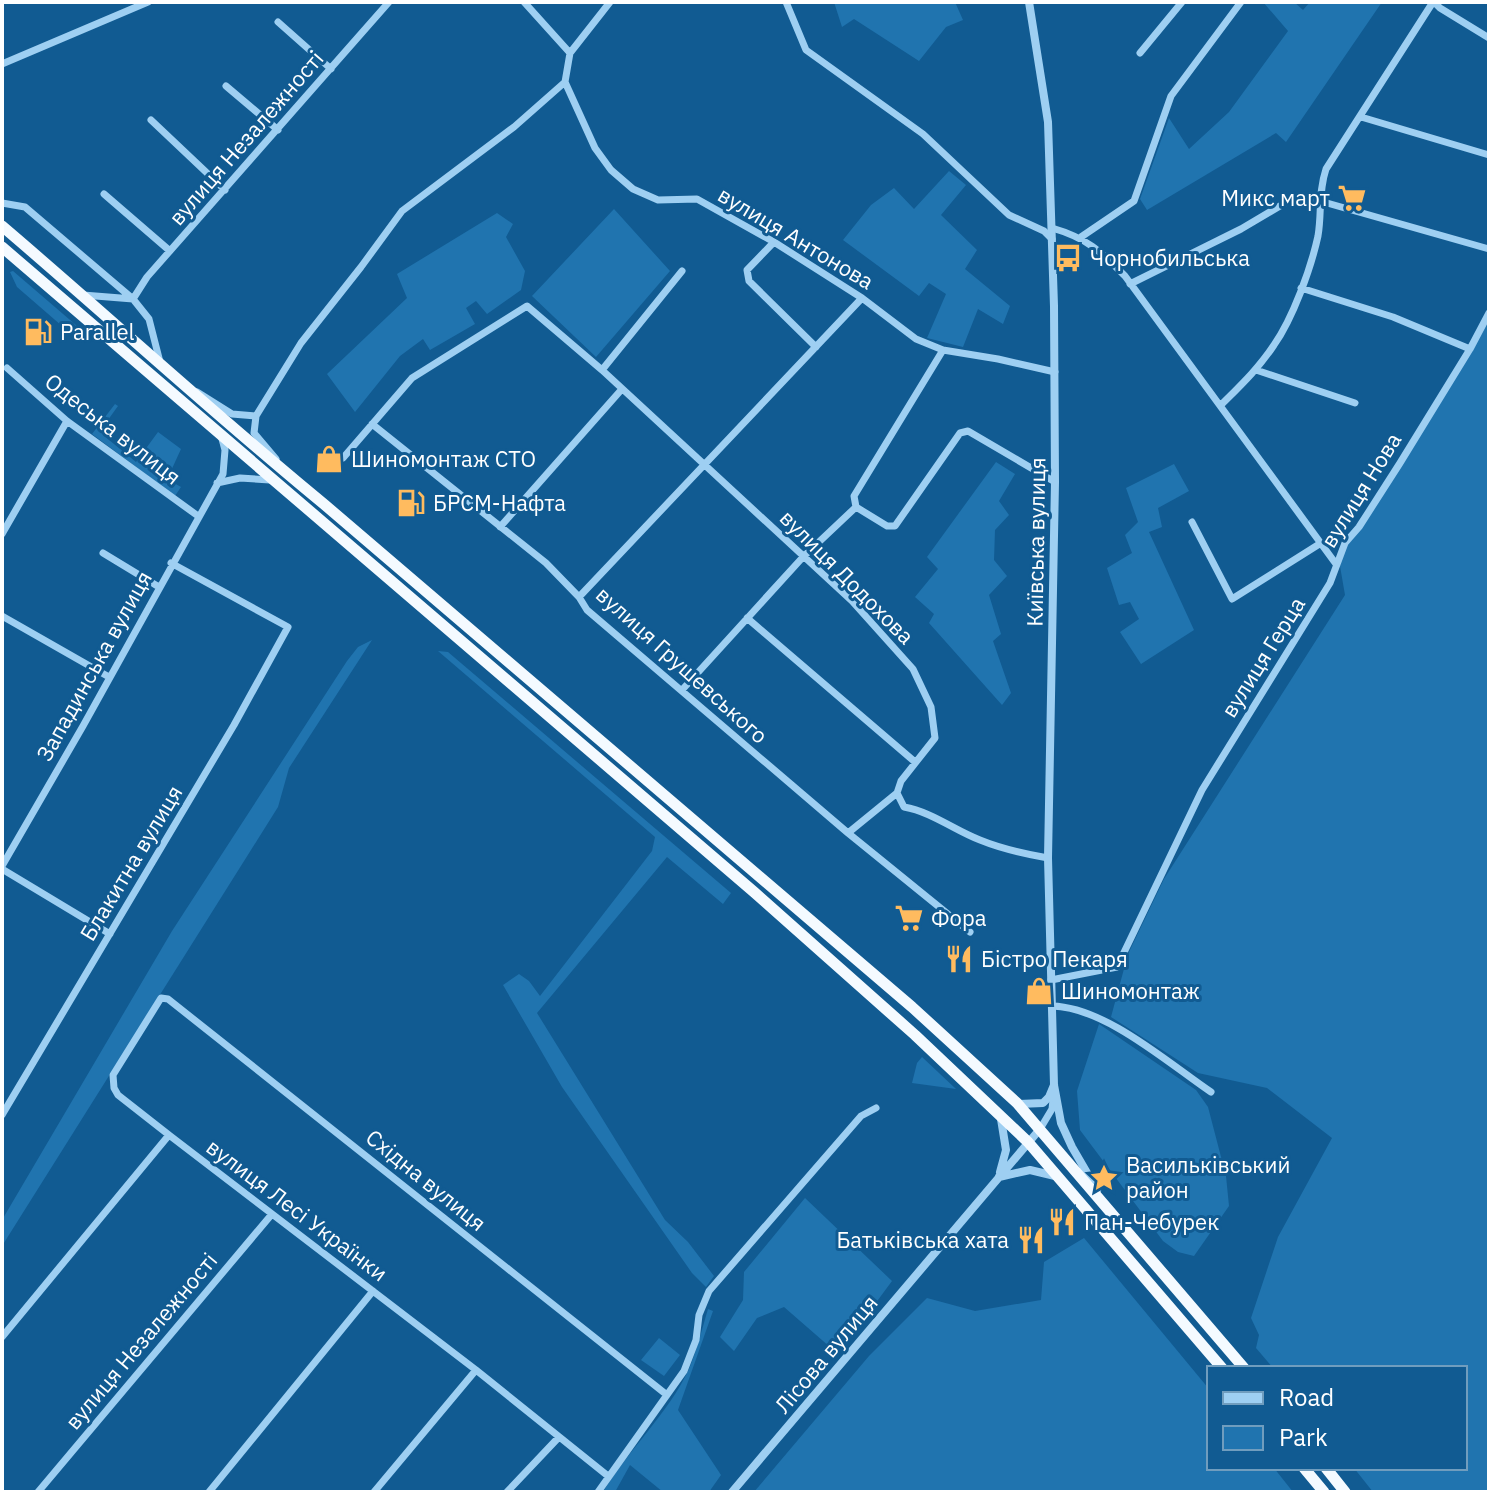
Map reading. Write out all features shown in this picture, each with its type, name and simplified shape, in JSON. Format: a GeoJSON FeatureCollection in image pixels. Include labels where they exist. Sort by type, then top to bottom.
{"type":"FeatureCollection","features":[{"type":"Feature","properties":{"kind":"highway"},"geometry":{"type":"LineString","coordinates":[[2,226],[286,473],[912,1007],[1017,1103],[1242,1366]]}},
{"type":"Feature","properties":{"kind":"highway"},"geometry":{"type":"LineString","coordinates":[[2,247],[802,935],[1000,1114],[1028,1142],[1220,1366]]}},
{"type":"Feature","properties":{"kind":"highway"},"geometry":{"type":"LineString","coordinates":[[1306,1470],[1324,1492]]}},
{"type":"Feature","properties":{"kind":"highway"},"geometry":{"type":"LineString","coordinates":[[1328,1470],[1345,1492]]}},
{"type":"Feature","properties":{"kind":"street"},"geometry":{"type":"LineString","coordinates":[[2,64],[148,2]]}},
{"type":"Feature","properties":{"kind":"street","name":"вулиця Незалежності"},"geometry":{"type":"LineString","coordinates":[[133,299],[147,277],[389,2]]}},
{"type":"Feature","properties":{"kind":"street"},"geometry":{"type":"LineString","coordinates":[[524,2],[570,53]]}},
{"type":"Feature","properties":{"kind":"street"},"geometry":{"type":"LineString","coordinates":[[286,473],[254,433],[256,416],[301,343],[402,211],[514,127],[565,82],[570,53],[610,2]]}},
{"type":"Feature","properties":{"kind":"street"},"geometry":{"type":"LineString","coordinates":[[786,2],[806,50],[923,134],[1009,215],[1044,231],[1052,239]]}},
{"type":"Feature","properties":{"kind":"street","name":"Київська вулиця"},"geometry":{"type":"LineString","coordinates":[[1029,2],[1048,122],[1052,228],[1055,482],[1048,858],[1054,1085],[1061,1123],[1104,1203]]}},
{"type":"Feature","properties":{"kind":"street"},"geometry":{"type":"LineString","coordinates":[[1140,53],[1182,2]]}},
{"type":"Feature","properties":{"kind":"street"},"geometry":{"type":"LineString","coordinates":[[1081,237],[1134,201],[1171,96],[1241,2]]}},
{"type":"Feature","properties":{"kind":"street"},"geometry":{"type":"LineString","coordinates":[[1221,405],[1256,370],[1276,342],[1301,288],[1318,236],[1319,189],[1326,169],[1433,2],[1489,38]]}},
{"type":"Feature","properties":{"kind":"street"},"geometry":{"type":"LineString","coordinates":[[278,22],[331,69]]}},
{"type":"Feature","properties":{"kind":"street","name":"вулиця Антонова"},"geometry":{"type":"LineString","coordinates":[[565,82],[595,148],[611,170],[633,189],[658,200],[697,199],[774,242],[862,298],[916,339],[943,350],[1055,372]]}},
{"type":"Feature","properties":{"kind":"street"},"geometry":{"type":"LineString","coordinates":[[226,86],[278,130]]}},
{"type":"Feature","properties":{"kind":"street"},"geometry":{"type":"LineString","coordinates":[[1361,117],[1489,155]]}},
{"type":"Feature","properties":{"kind":"street"},"geometry":{"type":"LineString","coordinates":[[151,120],[225,190]]}},
{"type":"Feature","properties":{"kind":"street"},"geometry":{"type":"LineString","coordinates":[[104,194],[170,251]]}},
{"type":"Feature","properties":{"kind":"street"},"geometry":{"type":"LineString","coordinates":[[1130,284],[1241,229],[1290,200],[1320,201],[1489,249]]}},
{"type":"Feature","properties":{"kind":"street"},"geometry":{"type":"LineString","coordinates":[[2,203],[25,207],[133,299],[149,319],[160,362]]}},
{"type":"Feature","properties":{"kind":"street","name":"вулиця Нова"},"geometry":{"type":"LineString","coordinates":[[1052,228],[1081,237],[1094,245],[1130,284],[1336,564]]}},
{"type":"Feature","properties":{"kind":"street"},"geometry":{"type":"LineString","coordinates":[[774,242],[747,270],[749,281],[816,347]]}},
{"type":"Feature","properties":{"kind":"street"},"geometry":{"type":"LineString","coordinates":[[602,370],[682,271]]}},
{"type":"Feature","properties":{"kind":"street"},"geometry":{"type":"LineString","coordinates":[[1301,288],[1393,317],[1470,349]]}},
{"type":"Feature","properties":{"kind":"street"},"geometry":{"type":"LineString","coordinates":[[83,295],[133,299]]}},
{"type":"Feature","properties":{"kind":"street"},"geometry":{"type":"LineString","coordinates":[[579,597],[862,298]]}},
{"type":"Feature","properties":{"kind":"street","name":"вулиця Додохова"},"geometry":{"type":"LineString","coordinates":[[343,458],[412,378],[527,306],[602,370],[852,601],[913,669],[931,707],[935,738],[901,781],[897,793]]}},
{"type":"Feature","properties":{"kind":"street","name":"вулиця Нова"},"geometry":{"type":"LineString","coordinates":[[1336,564],[1345,543],[1367,514],[1470,349],[1489,313]]}},
{"type":"Feature","properties":{"kind":"street"},"geometry":{"type":"LineString","coordinates":[[943,350],[854,496],[856,507],[887,526],[895,526],[960,433],[968,431],[1055,482]]}},
{"type":"Feature","properties":{"kind":"street","name":"Одеська вулиця"},"geometry":{"type":"LineString","coordinates":[[7,368],[67,421],[198,516]]}},
{"type":"Feature","properties":{"kind":"street"},"geometry":{"type":"LineString","coordinates":[[1256,370],[1355,403]]}},
{"type":"Feature","properties":{"kind":"street"},"geometry":{"type":"LineString","coordinates":[[187,387],[232,414],[256,416]]}},
{"type":"Feature","properties":{"kind":"street"},"geometry":{"type":"LineString","coordinates":[[500,527],[622,389]]}},
{"type":"Feature","properties":{"kind":"street"},"geometry":{"type":"LineString","coordinates":[[2,534],[67,421]]}},
{"type":"Feature","properties":{"kind":"street","name":"вулиця Грушевського"},"geometry":{"type":"LineString","coordinates":[[372,424],[546,563],[579,597],[587,610],[848,833],[970,932]]}},
{"type":"Feature","properties":{"kind":"street"},"geometry":{"type":"LineString","coordinates":[[217,483],[225,464],[221,434]]}},
{"type":"Feature","properties":{"kind":"street"},"geometry":{"type":"LineString","coordinates":[[217,483],[256,477],[275,481]]}},
{"type":"Feature","properties":{"kind":"street","name":"Западинська вулиця"},"geometry":{"type":"LineString","coordinates":[[3,863],[217,483]]}},
{"type":"Feature","properties":{"kind":"street"},"geometry":{"type":"LineString","coordinates":[[682,690],[803,557],[856,507]]}},
{"type":"Feature","properties":{"kind":"street"},"geometry":{"type":"LineString","coordinates":[[1192,522],[1232,599],[1321,543]]}},
{"type":"Feature","properties":{"kind":"street"},"geometry":{"type":"LineString","coordinates":[[103,553],[159,587]]}},
{"type":"Feature","properties":{"kind":"street","name":"Блакитна вулиця"},"geometry":{"type":"LineString","coordinates":[[2,1115],[234,725],[288,627],[171,563]]}},
{"type":"Feature","properties":{"kind":"street","name":"вулиця Герца"},"geometry":{"type":"LineString","coordinates":[[1051,980],[1117,967],[1202,790],[1330,583],[1336,564]]}},
{"type":"Feature","properties":{"kind":"street"},"geometry":{"type":"LineString","coordinates":[[2,616],[109,677]]}},
{"type":"Feature","properties":{"kind":"street"},"geometry":{"type":"LineString","coordinates":[[747,618],[915,762]]}},
{"type":"Feature","properties":{"kind":"street"},"geometry":{"type":"LineString","coordinates":[[848,833],[897,793],[904,807],[920,809],[980,840],[1048,858]]}},
{"type":"Feature","properties":{"kind":"street"},"geometry":{"type":"LineString","coordinates":[[3,863],[110,934]]}},
{"type":"Feature","properties":{"kind":"street","name":"вулиця Лесі Українки"},"geometry":{"type":"LineString","coordinates":[[161,998],[113,1075],[118,1095],[476,1370],[608,1476]]}},
{"type":"Feature","properties":{"kind":"street","name":"Східна вулиця"},"geometry":{"type":"LineString","coordinates":[[161,998],[168,999],[667,1395]]}},
{"type":"Feature","properties":{"kind":"street"},"geometry":{"type":"LineString","coordinates":[[1052,1006],[1077,1010],[1108,1021],[1211,1092]]}},
{"type":"Feature","properties":{"kind":"street"},"geometry":{"type":"LineString","coordinates":[[1017,1103],[1036,1106],[1043,1103],[1054,1085]]}},
{"type":"Feature","properties":{"kind":"street"},"geometry":{"type":"LineString","coordinates":[[1040,1129],[1052,1109],[1054,1085]]}},
{"type":"Feature","properties":{"kind":"street"},"geometry":{"type":"LineString","coordinates":[[598,1492],[684,1371],[709,1291],[861,1116],[876,1108]]}},
{"type":"Feature","properties":{"kind":"street"},"geometry":{"type":"LineString","coordinates":[[1000,1114],[1006,1150],[998,1177],[1030,1170],[1058,1178]]}},
{"type":"Feature","properties":{"kind":"street","name":"Лісова вулиця"},"geometry":{"type":"LineString","coordinates":[[732,1492],[1040,1129]]}},
{"type":"Feature","properties":{"kind":"street"},"geometry":{"type":"LineString","coordinates":[[2,1337],[169,1135]]}},
{"type":"Feature","properties":{"kind":"street","name":"вулиця Незалежності"},"geometry":{"type":"LineString","coordinates":[[38,1492],[272,1214]]}},
{"type":"Feature","properties":{"kind":"street"},"geometry":{"type":"LineString","coordinates":[[209,1492],[373,1291]]}},
{"type":"Feature","properties":{"kind":"street"},"geometry":{"type":"LineString","coordinates":[[374,1492],[476,1370]]}},
{"type":"Feature","properties":{"kind":"street"},"geometry":{"type":"LineString","coordinates":[[507,1492],[559,1437]]}},
{"type":"Feature","properties":{"kind":"green space"},"geometry":{"type":"Polygon","coordinates":[[[834,2],[955,2],[963,20],[946,27],[919,61],[854,19],[842,27],[834,2]]]}},
{"type":"Feature","properties":{"kind":"green space"},"geometry":{"type":"Polygon","coordinates":[[[1263,2],[1294,2],[1303,10],[1310,2],[1382,2],[1286,142],[1276,133],[1147,210],[1140,199],[1169,118],[1189,149],[1229,112],[1288,31],[1263,2]]]}},
{"type":"Feature","properties":{"kind":"green space"},"geometry":{"type":"Polygon","coordinates":[[[949,171],[966,185],[941,215],[977,250],[965,269],[1010,306],[1003,324],[978,309],[963,347],[927,338],[946,294],[929,283],[919,296],[843,240],[871,205],[894,188],[914,209],[949,171]]]}},
{"type":"Feature","properties":{"kind":"green space"},"geometry":{"type":"Polygon","coordinates":[[[614,209],[670,271],[596,357],[532,296],[614,209]]]}},
{"type":"Feature","properties":{"kind":"green space"},"geometry":{"type":"Polygon","coordinates":[[[497,213],[513,224],[506,237],[525,271],[521,290],[487,314],[476,301],[466,308],[475,324],[430,350],[423,339],[400,356],[355,412],[327,374],[407,298],[397,274],[497,213]]]}},
{"type":"Feature","properties":{"kind":"green space"},"geometry":{"type":"Polygon","coordinates":[[[13,271],[91,338],[77,339],[17,287],[10,272],[13,271]]]}},
{"type":"Feature","properties":{"kind":"green space"},"geometry":{"type":"Polygon","coordinates":[[[1489,309],[1489,1492],[1373,1492],[1356,1470],[1467,1470],[1467,1366],[1271,1366],[1256,1348],[1259,1335],[1251,1318],[1278,1237],[1332,1138],[1267,1088],[1198,1073],[1111,1017],[1128,954],[1164,879],[1345,595],[1340,566],[1345,543],[1380,499],[1489,309]]]}},
{"type":"Feature","properties":{"kind":"green space"},"geometry":{"type":"Polygon","coordinates":[[[115,404],[118,406],[105,424],[109,428],[103,435],[136,462],[158,432],[181,449],[170,473],[177,479],[174,483],[181,487],[175,496],[92,434],[115,404]]]}},
{"type":"Feature","properties":{"kind":"green space"},"geometry":{"type":"Polygon","coordinates":[[[996,462],[1015,474],[999,501],[1009,515],[995,530],[994,560],[1007,576],[989,595],[1001,634],[993,641],[1011,693],[1002,705],[929,623],[934,614],[915,597],[938,569],[927,557],[996,462]]]}},
{"type":"Feature","properties":{"kind":"green space"},"geometry":{"type":"Polygon","coordinates":[[[1174,464],[1189,491],[1158,508],[1162,527],[1149,532],[1194,630],[1141,664],[1120,632],[1139,619],[1130,602],[1119,605],[1107,568],[1132,553],[1125,535],[1138,522],[1126,488],[1174,464]]]}},
{"type":"Feature","properties":{"kind":"green space"},"geometry":{"type":"Polygon","coordinates":[[[372,640],[289,768],[278,807],[2,1246],[2,1220],[172,931],[347,661],[358,647],[372,640]]]}},
{"type":"Feature","properties":{"kind":"green space"},"geometry":{"type":"Polygon","coordinates":[[[438,651],[448,652],[731,893],[723,904],[667,857],[537,1013],[665,1220],[688,1242],[714,1276],[706,1287],[692,1273],[562,1087],[503,985],[519,974],[529,981],[540,996],[652,851],[655,837],[438,651]]]}},
{"type":"Feature","properties":{"kind":"green space"},"geometry":{"type":"Polygon","coordinates":[[[1099,1024],[1196,1090],[1208,1107],[1226,1176],[1229,1206],[1194,1256],[1178,1252],[1163,1241],[1080,1130],[1077,1091],[1099,1024]]]}},
{"type":"Feature","properties":{"kind":"green space"},"geometry":{"type":"Polygon","coordinates":[[[922,1057],[956,1089],[912,1083],[917,1063],[922,1057]]]}},
{"type":"Feature","properties":{"kind":"green space"},"geometry":{"type":"Polygon","coordinates":[[[805,1198],[892,1281],[838,1354],[784,1307],[757,1318],[734,1351],[720,1337],[743,1300],[744,1272],[805,1198]]]}},
{"type":"Feature","properties":{"kind":"green space"},"geometry":{"type":"Polygon","coordinates":[[[1084,1238],[1207,1387],[1207,1470],[1276,1470],[1293,1492],[754,1492],[869,1356],[927,1298],[975,1311],[1041,1300],[1044,1262],[1084,1238]]]}},
{"type":"Feature","properties":{"kind":"green space"},"geometry":{"type":"Polygon","coordinates":[[[708,1309],[713,1311],[678,1410],[721,1475],[709,1492],[663,1492],[630,1465],[615,1492],[603,1492],[680,1385],[692,1362],[708,1309]]]}},
{"type":"Feature","properties":{"kind":"green space"},"geometry":{"type":"Polygon","coordinates":[[[659,1338],[680,1355],[664,1376],[641,1360],[659,1338]]]}},
{"type":"Feature","properties":{"kind":"place","name":"Микс март"},"geometry":{"type":"Point","coordinates":[1352,198]}},
{"type":"Feature","properties":{"kind":"place","name":"Чорнобильська"},"geometry":{"type":"Point","coordinates":[1068,258]}},
{"type":"Feature","properties":{"kind":"place","name":"Parallel"},"geometry":{"type":"Point","coordinates":[38,332]}},
{"type":"Feature","properties":{"kind":"place","name":"Шиномонтаж СТО"},"geometry":{"type":"Point","coordinates":[329,459]}},
{"type":"Feature","properties":{"kind":"place","name":"БРСМ-Нафта"},"geometry":{"type":"Point","coordinates":[411,503]}},
{"type":"Feature","properties":{"kind":"place","name":"Фора"},"geometry":{"type":"Point","coordinates":[909,918]}},
{"type":"Feature","properties":{"kind":"place","name":"Бістро Пекаря"},"geometry":{"type":"Point","coordinates":[959,959]}},
{"type":"Feature","properties":{"kind":"place","name":"Шиномонтаж"},"geometry":{"type":"Point","coordinates":[1039,991]}},
{"type":"Feature","properties":{"kind":"place","name":"Васильківський район"},"geometry":{"type":"Point","coordinates":[1104,1178]}},
{"type":"Feature","properties":{"kind":"place","name":"Пан-Чебурек"},"geometry":{"type":"Point","coordinates":[1062,1222]}},
{"type":"Feature","properties":{"kind":"place","name":"Батьківська хата"},"geometry":{"type":"Point","coordinates":[1031,1240]}}]}
